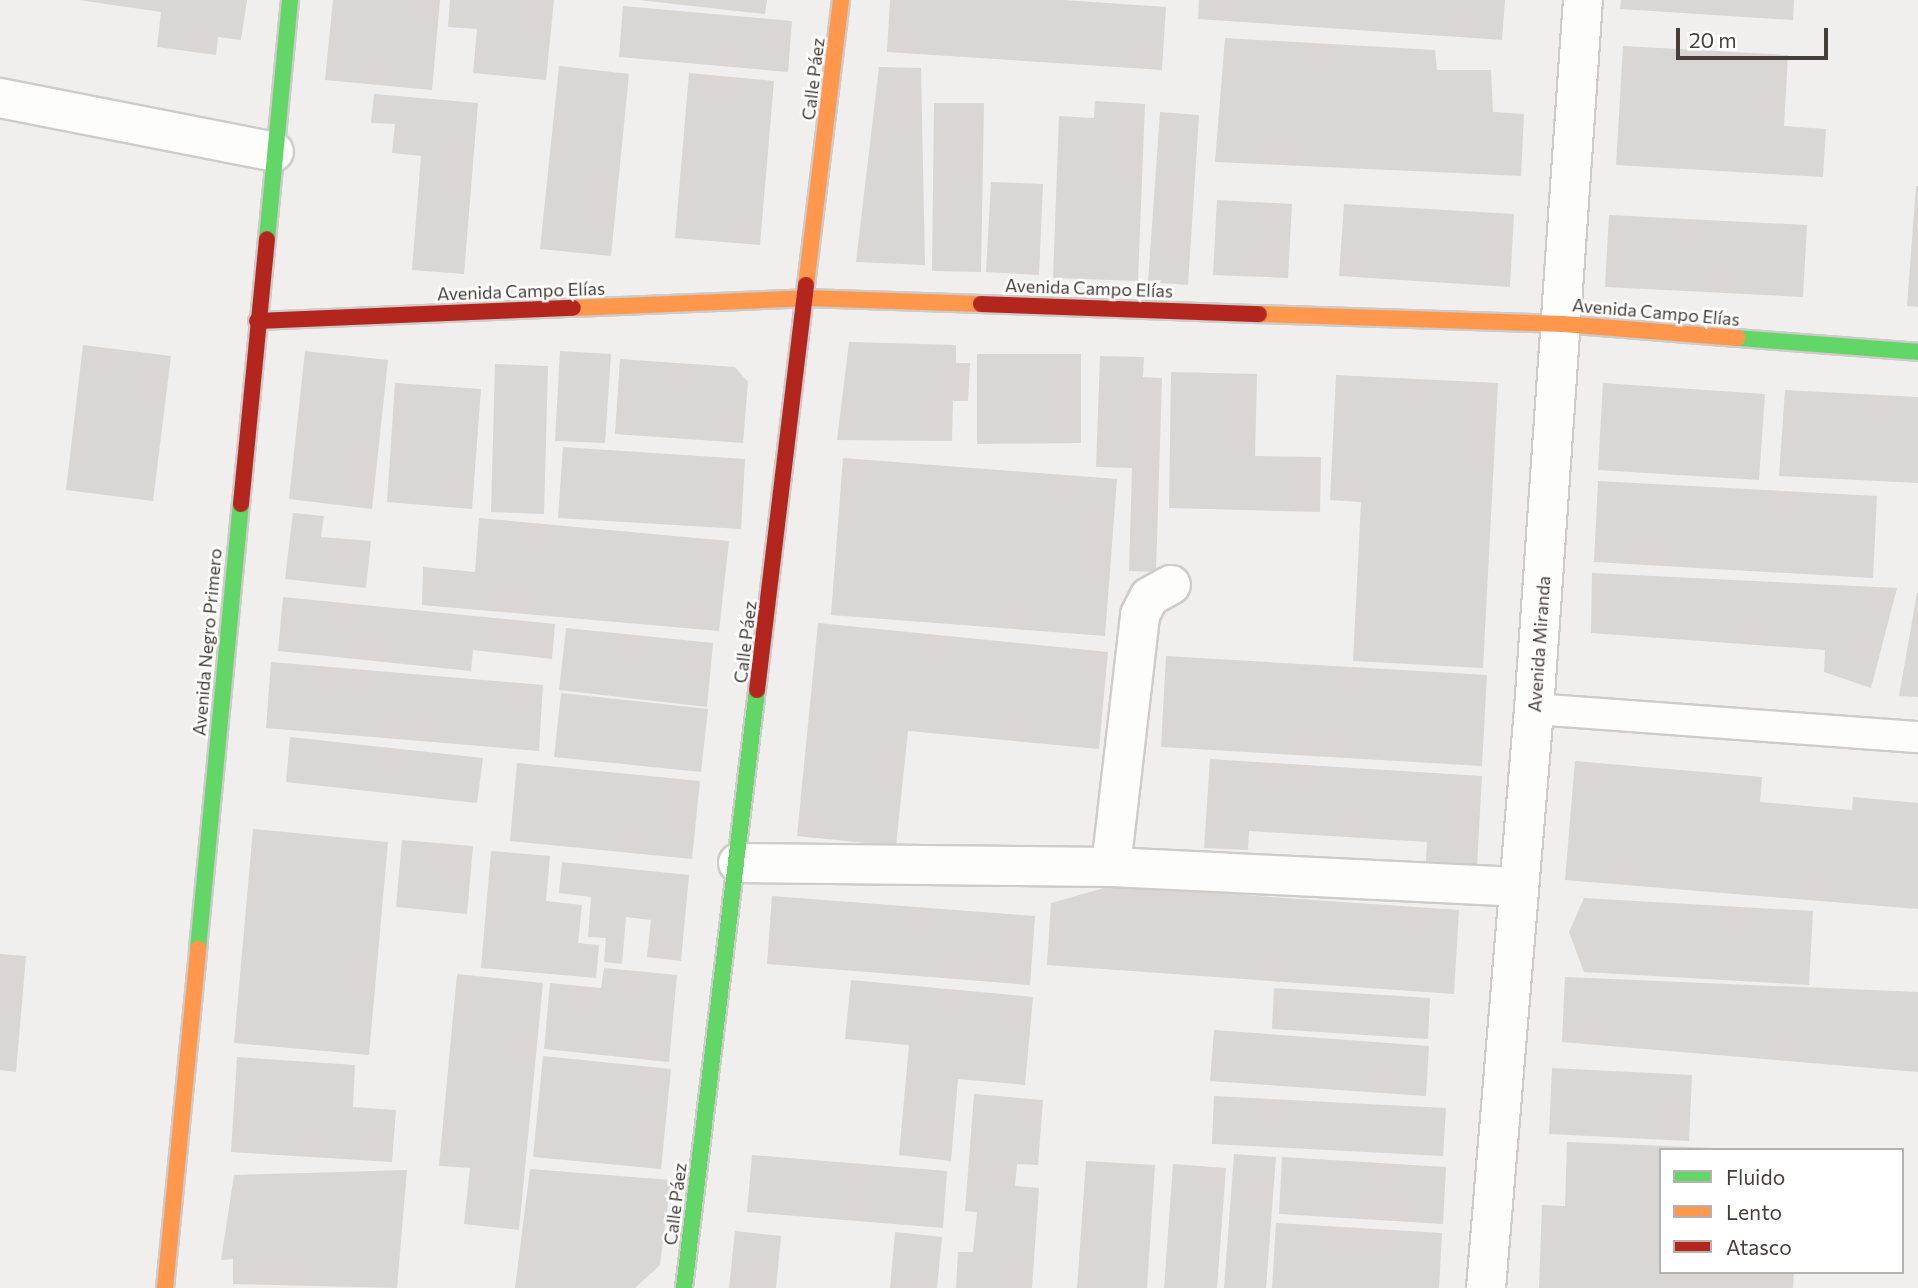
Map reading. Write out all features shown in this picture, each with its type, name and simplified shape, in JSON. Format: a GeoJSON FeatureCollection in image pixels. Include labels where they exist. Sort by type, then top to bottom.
{"type":"FeatureCollection","features":[{"type":"Feature","properties":{"kind":"street","name":"Avenida Negro Primero"},"geometry":{"type":"LineString","coordinates":[[165,1288],[290,0]]}},
{"type":"Feature","properties":{"kind":"street","name":"Calle Páez"},"geometry":{"type":"LineString","coordinates":[[684,1288],[807,298],[841,0]]}},
{"type":"Feature","properties":{"kind":"street","name":"Avenida Miranda"},"geometry":{"type":"LineString","coordinates":[[1486,1288],[1563,324],[1583,0]]}},
{"type":"Feature","properties":{"kind":"street"},"geometry":{"type":"LineString","coordinates":[[0,98],[274,152]]}},
{"type":"Feature","properties":{"kind":"street","name":"Avenida Campo Elías"},"geometry":{"type":"LineString","coordinates":[[257,321],[807,298],[1563,324],[1918,352]]}},
{"type":"Feature","properties":{"kind":"street"},"geometry":{"type":"LineString","coordinates":[[1111,867],[1140,615],[1149,597],[1171,585]]}},
{"type":"Feature","properties":{"kind":"street"},"geometry":{"type":"LineString","coordinates":[[738,863],[1111,867],[1518,887]]}},
{"type":"Feature","properties":{"kind":"lane"},"geometry":{"type":"LineString","coordinates":[[1534,709],[1918,737]]}},
{"type":"Feature","properties":{"kind":"building"},"geometry":{"type":"Polygon","coordinates":[[[79,0],[247,0],[241,40],[218,37],[216,55],[157,47],[161,12],[79,0]]]}},
{"type":"Feature","properties":{"kind":"building"},"geometry":{"type":"Polygon","coordinates":[[[333,0],[440,0],[432,90],[325,80],[333,0]]]}},
{"type":"Feature","properties":{"kind":"building"},"geometry":{"type":"Polygon","coordinates":[[[450,0],[554,0],[546,80],[473,73],[477,29],[448,27],[450,0]]]}},
{"type":"Feature","properties":{"kind":"building"},"geometry":{"type":"Polygon","coordinates":[[[639,0],[767,0],[765,14],[639,0]]]}},
{"type":"Feature","properties":{"kind":"building"},"geometry":{"type":"Polygon","coordinates":[[[890,0],[1063,0],[1166,7],[1162,70],[887,52],[890,0]]]}},
{"type":"Feature","properties":{"kind":"building"},"geometry":{"type":"Polygon","coordinates":[[[1199,0],[1505,0],[1502,40],[1198,19],[1199,0]]]}},
{"type":"Feature","properties":{"kind":"building"},"geometry":{"type":"Polygon","coordinates":[[[1621,0],[1794,0],[1793,20],[1620,9],[1621,0]]]}},
{"type":"Feature","properties":{"kind":"building"},"geometry":{"type":"Polygon","coordinates":[[[623,6],[792,21],[788,72],[619,57],[623,6]]]}},
{"type":"Feature","properties":{"kind":"building"},"geometry":{"type":"Polygon","coordinates":[[[1225,38],[1435,50],[1437,70],[1491,70],[1493,112],[1524,114],[1521,176],[1215,162],[1225,38]]]}},
{"type":"Feature","properties":{"kind":"building"},"geometry":{"type":"Polygon","coordinates":[[[1623,46],[1788,55],[1784,126],[1826,129],[1823,177],[1616,165],[1623,46]]]}},
{"type":"Feature","properties":{"kind":"building"},"geometry":{"type":"Polygon","coordinates":[[[559,66],[629,74],[611,256],[540,249],[559,66]]]}},
{"type":"Feature","properties":{"kind":"building"},"geometry":{"type":"Polygon","coordinates":[[[879,67],[921,68],[925,265],[856,262],[879,67]]]}},
{"type":"Feature","properties":{"kind":"building"},"geometry":{"type":"Polygon","coordinates":[[[689,73],[774,81],[760,245],[675,238],[689,73]]]}},
{"type":"Feature","properties":{"kind":"building"},"geometry":{"type":"Polygon","coordinates":[[[374,94],[478,103],[464,274],[412,270],[421,156],[392,153],[395,124],[371,123],[374,94]]]}},
{"type":"Feature","properties":{"kind":"building"},"geometry":{"type":"Polygon","coordinates":[[[1095,101],[1145,104],[1138,281],[1053,278],[1059,116],[1094,118],[1095,101]]]}},
{"type":"Feature","properties":{"kind":"building"},"geometry":{"type":"Polygon","coordinates":[[[934,103],[984,103],[981,272],[932,271],[934,103]]]}},
{"type":"Feature","properties":{"kind":"building"},"geometry":{"type":"Polygon","coordinates":[[[1160,112],[1199,115],[1188,285],[1148,282],[1160,112]]]}},
{"type":"Feature","properties":{"kind":"building"},"geometry":{"type":"Polygon","coordinates":[[[991,182],[1043,184],[1039,275],[986,272],[991,182]]]}},
{"type":"Feature","properties":{"kind":"building"},"geometry":{"type":"Polygon","coordinates":[[[1918,186],[1918,307],[1907,306],[1918,186]]]}},
{"type":"Feature","properties":{"kind":"building"},"geometry":{"type":"Polygon","coordinates":[[[1217,200],[1292,204],[1288,278],[1213,275],[1217,200]]]}},
{"type":"Feature","properties":{"kind":"building"},"geometry":{"type":"Polygon","coordinates":[[[1344,204],[1514,214],[1510,287],[1339,276],[1344,204]]]}},
{"type":"Feature","properties":{"kind":"building"},"geometry":{"type":"Polygon","coordinates":[[[1609,215],[1807,225],[1803,297],[1605,287],[1609,215]]]}},
{"type":"Feature","properties":{"kind":"building"},"geometry":{"type":"Polygon","coordinates":[[[849,342],[956,345],[956,363],[970,363],[968,401],[953,401],[952,441],[837,440],[849,342]]]}},
{"type":"Feature","properties":{"kind":"building"},"geometry":{"type":"Polygon","coordinates":[[[83,345],[171,356],[153,501],[66,490],[83,345]]]}},
{"type":"Feature","properties":{"kind":"building"},"geometry":{"type":"Polygon","coordinates":[[[305,351],[388,360],[372,509],[289,499],[305,351]]]}},
{"type":"Feature","properties":{"kind":"building"},"geometry":{"type":"Polygon","coordinates":[[[560,351],[611,354],[605,443],[555,441],[560,351]]]}},
{"type":"Feature","properties":{"kind":"building"},"geometry":{"type":"Polygon","coordinates":[[[977,354],[1081,354],[1081,443],[977,444],[977,354]]]}},
{"type":"Feature","properties":{"kind":"building"},"geometry":{"type":"Polygon","coordinates":[[[1100,356],[1144,357],[1143,377],[1162,378],[1156,572],[1129,571],[1132,468],[1096,467],[1100,356]]]}},
{"type":"Feature","properties":{"kind":"building"},"geometry":{"type":"Polygon","coordinates":[[[620,359],[735,367],[748,382],[743,443],[615,434],[620,359]]]}},
{"type":"Feature","properties":{"kind":"building"},"geometry":{"type":"Polygon","coordinates":[[[495,364],[548,366],[544,514],[491,512],[495,364]]]}},
{"type":"Feature","properties":{"kind":"building"},"geometry":{"type":"Polygon","coordinates":[[[1171,372],[1257,374],[1255,456],[1321,457],[1320,512],[1169,508],[1171,372]]]}},
{"type":"Feature","properties":{"kind":"building"},"geometry":{"type":"Polygon","coordinates":[[[1336,375],[1498,383],[1483,668],[1353,661],[1361,502],[1330,500],[1336,375]]]}},
{"type":"Feature","properties":{"kind":"building"},"geometry":{"type":"Polygon","coordinates":[[[395,383],[481,389],[472,509],[387,502],[395,383]]]}},
{"type":"Feature","properties":{"kind":"building"},"geometry":{"type":"Polygon","coordinates":[[[1603,383],[1765,394],[1759,480],[1598,470],[1603,383]]]}},
{"type":"Feature","properties":{"kind":"building"},"geometry":{"type":"Polygon","coordinates":[[[1785,390],[1918,397],[1918,483],[1779,476],[1785,390]]]}},
{"type":"Feature","properties":{"kind":"building"},"geometry":{"type":"Polygon","coordinates":[[[563,447],[745,459],[741,529],[558,518],[563,447]]]}},
{"type":"Feature","properties":{"kind":"building"},"geometry":{"type":"Polygon","coordinates":[[[843,458],[1117,479],[1105,636],[831,615],[843,458]]]}},
{"type":"Feature","properties":{"kind":"building"},"geometry":{"type":"Polygon","coordinates":[[[1598,481],[1877,496],[1873,578],[1594,562],[1598,481]]]}},
{"type":"Feature","properties":{"kind":"building"},"geometry":{"type":"Polygon","coordinates":[[[293,513],[324,516],[321,537],[371,541],[366,588],[285,579],[293,513]]]}},
{"type":"Feature","properties":{"kind":"building"},"geometry":{"type":"Polygon","coordinates":[[[479,518],[729,541],[719,631],[422,605],[423,567],[475,572],[479,518]]]}},
{"type":"Feature","properties":{"kind":"building"},"geometry":{"type":"Polygon","coordinates":[[[1592,573],[1897,588],[1871,688],[1824,672],[1825,650],[1591,633],[1592,573]]]}},
{"type":"Feature","properties":{"kind":"building"},"geometry":{"type":"Polygon","coordinates":[[[1917,593],[1918,697],[1899,696],[1917,593]]]}},
{"type":"Feature","properties":{"kind":"building"},"geometry":{"type":"Polygon","coordinates":[[[283,597],[555,624],[552,659],[473,650],[471,671],[278,651],[283,597]]]}},
{"type":"Feature","properties":{"kind":"building"},"geometry":{"type":"Polygon","coordinates":[[[818,623],[1108,652],[1099,749],[908,731],[896,846],[797,836],[818,623]]]}},
{"type":"Feature","properties":{"kind":"building"},"geometry":{"type":"Polygon","coordinates":[[[566,628],[713,643],[707,707],[559,690],[566,628]]]}},
{"type":"Feature","properties":{"kind":"building"},"geometry":{"type":"Polygon","coordinates":[[[1166,656],[1487,675],[1482,766],[1161,747],[1166,656]]]}},
{"type":"Feature","properties":{"kind":"building"},"geometry":{"type":"Polygon","coordinates":[[[271,662],[543,685],[539,751],[266,728],[271,662]]]}},
{"type":"Feature","properties":{"kind":"building"},"geometry":{"type":"Polygon","coordinates":[[[561,693],[708,709],[701,772],[554,757],[561,693]]]}},
{"type":"Feature","properties":{"kind":"building"},"geometry":{"type":"Polygon","coordinates":[[[290,737],[483,758],[477,803],[286,782],[290,737]]]}},
{"type":"Feature","properties":{"kind":"building"},"geometry":{"type":"Polygon","coordinates":[[[1210,759],[1482,776],[1477,865],[1426,861],[1427,842],[1249,831],[1248,850],[1204,848],[1210,759]]]}},
{"type":"Feature","properties":{"kind":"building"},"geometry":{"type":"Polygon","coordinates":[[[1575,761],[1762,777],[1760,802],[1852,810],[1853,797],[1918,803],[1918,909],[1565,880],[1575,761]]]}},
{"type":"Feature","properties":{"kind":"building"},"geometry":{"type":"Polygon","coordinates":[[[517,763],[700,781],[692,859],[510,841],[517,763]]]}},
{"type":"Feature","properties":{"kind":"building"},"geometry":{"type":"Polygon","coordinates":[[[253,829],[388,842],[369,1055],[234,1043],[253,829]]]}},
{"type":"Feature","properties":{"kind":"building"},"geometry":{"type":"Polygon","coordinates":[[[402,840],[473,846],[467,914],[396,907],[402,840]]]}},
{"type":"Feature","properties":{"kind":"building"},"geometry":{"type":"Polygon","coordinates":[[[491,851],[550,856],[546,901],[582,905],[578,943],[599,945],[596,978],[481,968],[491,851]]]}},
{"type":"Feature","properties":{"kind":"building"},"geometry":{"type":"Polygon","coordinates":[[[562,862],[689,875],[681,961],[647,957],[651,920],[626,917],[622,964],[604,962],[606,938],[588,937],[591,897],[559,893],[562,862]]]}},
{"type":"Feature","properties":{"kind":"building"},"geometry":{"type":"Polygon","coordinates":[[[1111,886],[1459,910],[1454,994],[1047,965],[1051,903],[1111,886]]]}},
{"type":"Feature","properties":{"kind":"building"},"geometry":{"type":"Polygon","coordinates":[[[772,896],[1035,916],[1030,985],[767,964],[772,896]]]}},
{"type":"Feature","properties":{"kind":"building"},"geometry":{"type":"Polygon","coordinates":[[[1584,898],[1813,911],[1809,985],[1584,972],[1569,932],[1584,898]]]}},
{"type":"Feature","properties":{"kind":"building"},"geometry":{"type":"Polygon","coordinates":[[[0,954],[26,956],[16,1072],[0,1070],[0,954]]]}},
{"type":"Feature","properties":{"kind":"building"},"geometry":{"type":"Polygon","coordinates":[[[604,968],[677,975],[669,1062],[544,1049],[550,983],[601,988],[604,968]]]}},
{"type":"Feature","properties":{"kind":"building"},"geometry":{"type":"Polygon","coordinates":[[[457,974],[543,983],[519,1230],[464,1224],[470,1168],[439,1166],[457,974]]]}},
{"type":"Feature","properties":{"kind":"building"},"geometry":{"type":"Polygon","coordinates":[[[1565,977],[1918,992],[1918,1072],[1562,1042],[1565,977]]]}},
{"type":"Feature","properties":{"kind":"building"},"geometry":{"type":"Polygon","coordinates":[[[851,980],[1033,997],[1025,1085],[958,1079],[951,1161],[899,1155],[909,1045],[845,1039],[851,980]]]}},
{"type":"Feature","properties":{"kind":"building"},"geometry":{"type":"Polygon","coordinates":[[[1274,988],[1430,998],[1428,1039],[1272,1029],[1274,988]]]}},
{"type":"Feature","properties":{"kind":"building"},"geometry":{"type":"Polygon","coordinates":[[[1214,1030],[1429,1046],[1426,1096],[1210,1081],[1214,1030]]]}},
{"type":"Feature","properties":{"kind":"building"},"geometry":{"type":"Polygon","coordinates":[[[543,1056],[671,1069],[661,1169],[533,1157],[543,1056]]]}},
{"type":"Feature","properties":{"kind":"building"},"geometry":{"type":"Polygon","coordinates":[[[237,1057],[355,1065],[353,1107],[396,1110],[392,1162],[231,1152],[237,1057]]]}},
{"type":"Feature","properties":{"kind":"building"},"geometry":{"type":"Polygon","coordinates":[[[1552,1068],[1692,1075],[1689,1141],[1549,1134],[1552,1068]]]}},
{"type":"Feature","properties":{"kind":"building"},"geometry":{"type":"Polygon","coordinates":[[[974,1094],[1043,1100],[1038,1165],[1017,1164],[1015,1186],[1039,1188],[1032,1288],[956,1288],[958,1252],[973,1252],[977,1212],[965,1211],[974,1094]]]}},
{"type":"Feature","properties":{"kind":"building"},"geometry":{"type":"Polygon","coordinates":[[[1214,1096],[1446,1108],[1443,1156],[1212,1144],[1214,1096]]]}},
{"type":"Feature","properties":{"kind":"building"},"geometry":{"type":"Polygon","coordinates":[[[1567,1142],[1716,1148],[1659,1148],[1659,1274],[1794,1274],[1793,1288],[1539,1288],[1542,1205],[1565,1206],[1567,1142]]]}},
{"type":"Feature","properties":{"kind":"building"},"geometry":{"type":"Polygon","coordinates":[[[1234,1154],[1276,1157],[1266,1288],[1224,1288],[1234,1154]]]}},
{"type":"Feature","properties":{"kind":"building"},"geometry":{"type":"Polygon","coordinates":[[[752,1155],[947,1171],[943,1228],[747,1212],[752,1155]]]}},
{"type":"Feature","properties":{"kind":"building"},"geometry":{"type":"Polygon","coordinates":[[[1282,1157],[1446,1167],[1443,1224],[1279,1214],[1282,1157]]]}},
{"type":"Feature","properties":{"kind":"building"},"geometry":{"type":"Polygon","coordinates":[[[1086,1161],[1155,1165],[1147,1288],[1077,1288],[1086,1161]]]}},
{"type":"Feature","properties":{"kind":"building"},"geometry":{"type":"Polygon","coordinates":[[[1173,1164],[1226,1168],[1217,1288],[1164,1288],[1173,1164]]]}},
{"type":"Feature","properties":{"kind":"building"},"geometry":{"type":"Polygon","coordinates":[[[530,1169],[671,1180],[660,1265],[635,1288],[515,1288],[530,1169]]]}},
{"type":"Feature","properties":{"kind":"building"},"geometry":{"type":"Polygon","coordinates":[[[407,1170],[397,1288],[233,1284],[233,1259],[221,1260],[234,1175],[407,1170]]]}},
{"type":"Feature","properties":{"kind":"building"},"geometry":{"type":"Polygon","coordinates":[[[1276,1223],[1442,1233],[1439,1288],[1272,1288],[1276,1223]]]}},
{"type":"Feature","properties":{"kind":"building"},"geometry":{"type":"Polygon","coordinates":[[[735,1231],[781,1236],[776,1288],[729,1288],[735,1231]]]}},
{"type":"Feature","properties":{"kind":"building"},"geometry":{"type":"Polygon","coordinates":[[[895,1232],[942,1237],[937,1288],[890,1288],[895,1232]]]}},
{"type":"Feature","properties":{"kind":"traffic: fast"},"geometry":{"type":"LineString","coordinates":[[267,239],[290,0]]}},
{"type":"Feature","properties":{"kind":"traffic: fast"},"geometry":{"type":"LineString","coordinates":[[1737,338],[1918,352]]}},
{"type":"Feature","properties":{"kind":"traffic: fast"},"geometry":{"type":"LineString","coordinates":[[198,949],[241,504]]}},
{"type":"Feature","properties":{"kind":"traffic: fast"},"geometry":{"type":"LineString","coordinates":[[684,1288],[757,690]]}},
{"type":"Feature","properties":{"kind":"traffic: slow"},"geometry":{"type":"LineString","coordinates":[[806,285],[841,0]]}},
{"type":"Feature","properties":{"kind":"traffic: slow"},"geometry":{"type":"LineString","coordinates":[[573,308],[807,298],[981,304]]}},
{"type":"Feature","properties":{"kind":"traffic: slow"},"geometry":{"type":"LineString","coordinates":[[1259,314],[1563,324],[1737,338]]}},
{"type":"Feature","properties":{"kind":"traffic: slow"},"geometry":{"type":"LineString","coordinates":[[165,1288],[198,949]]}},
{"type":"Feature","properties":{"kind":"traffic: jam"},"geometry":{"type":"LineString","coordinates":[[241,504],[267,239]]}},
{"type":"Feature","properties":{"kind":"traffic: jam"},"geometry":{"type":"LineString","coordinates":[[757,690],[806,285]]}},
{"type":"Feature","properties":{"kind":"traffic: jam"},"geometry":{"type":"LineString","coordinates":[[981,304],[1259,314]]}},
{"type":"Feature","properties":{"kind":"traffic: jam"},"geometry":{"type":"LineString","coordinates":[[257,321],[573,308]]}}]}
